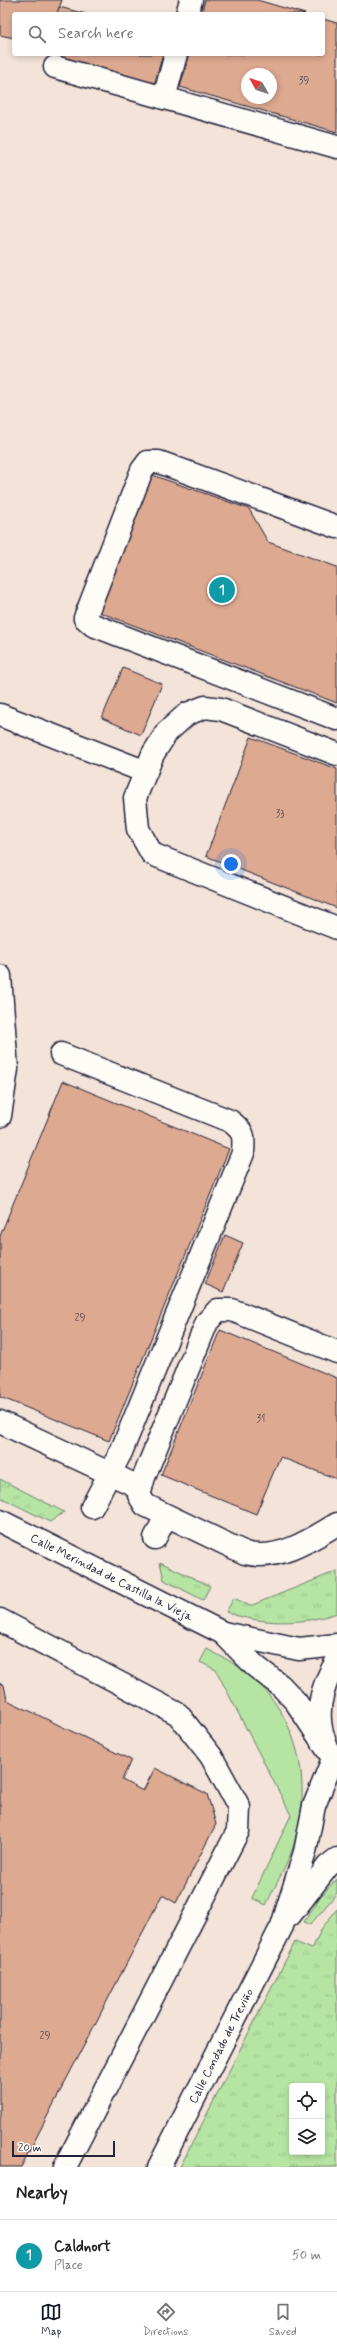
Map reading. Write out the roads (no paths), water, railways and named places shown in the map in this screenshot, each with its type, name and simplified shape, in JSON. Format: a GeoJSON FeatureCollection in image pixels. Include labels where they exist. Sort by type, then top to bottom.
{"type":"FeatureCollection","features":[{"type":"Feature","properties":{"kind":"street"},"geometry":{"type":"LineString","coordinates":[[188,12],[191,0]]}},
{"type":"Feature","properties":{"kind":"street"},"geometry":{"type":"LineString","coordinates":[[164,98],[175,56]]}},
{"type":"Feature","properties":{"kind":"street"},"geometry":{"type":"LineString","coordinates":[[55,67],[337,147]]}},
{"type":"Feature","properties":{"kind":"street"},"geometry":{"type":"LineString","coordinates":[[337,526],[159,462],[148,462],[142,470],[85,618],[93,625],[337,719]]}},
{"type":"Feature","properties":{"kind":"street"},"geometry":{"type":"LineString","coordinates":[[337,754],[221,709],[204,707],[187,714],[167,732],[153,754],[136,798],[138,829],[152,854],[337,928]]}},
{"type":"Feature","properties":{"kind":"street"},"geometry":{"type":"LineString","coordinates":[[0,715],[146,772]]}},
{"type":"Feature","properties":{"kind":"street"},"geometry":{"type":"LineString","coordinates":[[0,976],[7,1069],[0,1116]]}},
{"type":"Feature","properties":{"kind":"street"},"geometry":{"type":"LineString","coordinates":[[61,1054],[230,1121],[239,1128],[244,1136],[243,1153],[121,1452],[92,1507]]}},
{"type":"Feature","properties":{"kind":"street"},"geometry":{"type":"LineString","coordinates":[[337,1352],[232,1310],[218,1310],[206,1322],[139,1495],[145,1505],[166,1516],[245,1553],[256,1556],[274,1554],[310,1540],[337,1524]]}},
{"type":"Feature","properties":{"kind":"street"},"geometry":{"type":"LineString","coordinates":[[0,1422],[141,1488]]}},
{"type":"Feature","properties":{"kind":"street"},"geometry":{"type":"LineString","coordinates":[[155,1538],[166,1516]]}},
{"type":"Feature","properties":{"kind":"street","name":"Calle Merindad de Castilla la Vieja"},"geometry":{"type":"LineString","coordinates":[[0,1521],[223,1633],[299,1649],[337,1645]]}},
{"type":"Feature","properties":{"kind":"street"},"geometry":{"type":"LineString","coordinates":[[0,1620],[178,1714],[211,1756],[239,1807],[238,1831],[65,2167]]}},
{"type":"Feature","properties":{"kind":"street","name":"Calle Merindad de Castilla la Vieja"},"geometry":{"type":"LineString","coordinates":[[223,1633],[255,1666],[281,1686],[296,1702],[333,1758]]}},
{"type":"Feature","properties":{"kind":"street"},"geometry":{"type":"LineString","coordinates":[[333,1758],[321,1729],[320,1705],[325,1681],[337,1661]]}},
{"type":"Feature","properties":{"kind":"street","name":"Calle Condado de Treviño"},"geometry":{"type":"LineString","coordinates":[[159,2167],[282,1926],[305,1852],[314,1806],[333,1758]]}},
{"type":"Feature","properties":{"kind":"street","name":"Calle Condado de Treviño"},"geometry":{"type":"LineString","coordinates":[[282,1926],[328,1866],[337,1860]]}},
{"type":"Feature","properties":{"kind":"place","name":"Caldnort"},"geometry":{"type":"Point","coordinates":[222,590]}}]}
